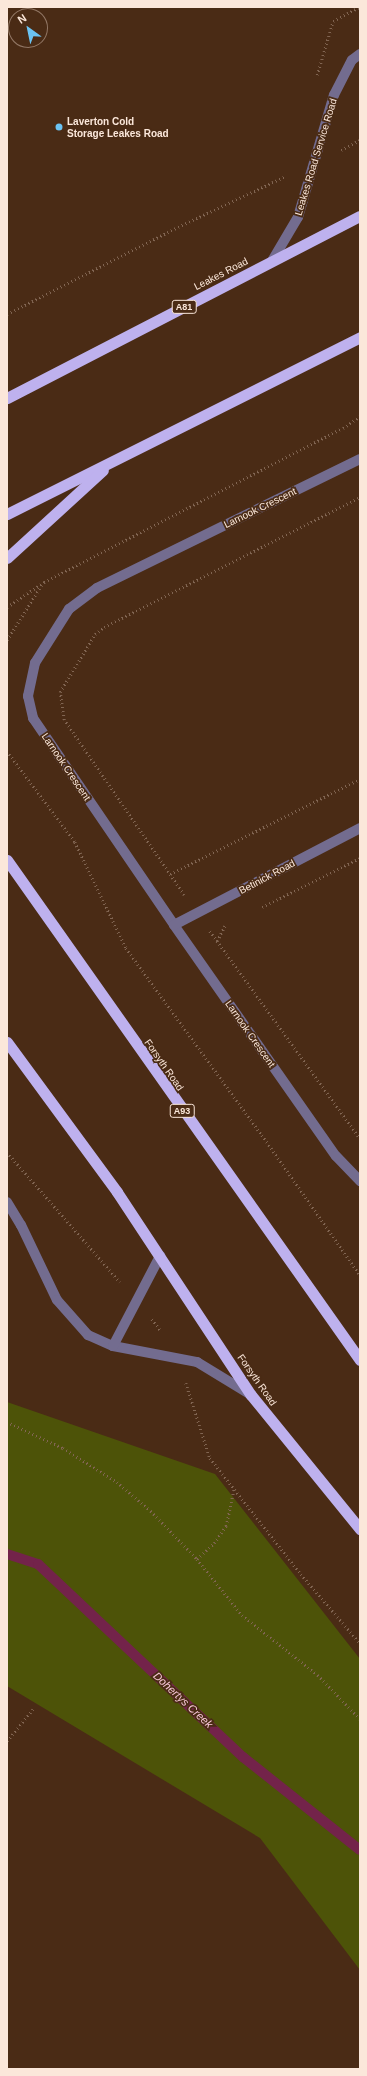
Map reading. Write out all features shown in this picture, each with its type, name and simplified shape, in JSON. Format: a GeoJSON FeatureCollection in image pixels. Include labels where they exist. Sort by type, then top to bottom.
{"type":"FeatureCollection","features":[{"type":"Feature","properties":{"kind":"highway","name":"Leakes Road"},"geometry":{"type":"LineString","coordinates":[[7,398],[360,216]]}},
{"type":"Feature","properties":{"kind":"highway"},"geometry":{"type":"LineString","coordinates":[[7,514],[360,338]]}},
{"type":"Feature","properties":{"kind":"highway"},"geometry":{"type":"LineString","coordinates":[[7,558],[115,460]]}},
{"type":"Feature","properties":{"kind":"highway","name":"Forsyth Road"},"geometry":{"type":"LineString","coordinates":[[7,860],[360,1360]]}},
{"type":"Feature","properties":{"kind":"highway","name":"Forsyth Road"},"geometry":{"type":"LineString","coordinates":[[7,1042],[117,1192],[251,1395],[360,1529]]}},
{"type":"Feature","properties":{"kind":"street","name":"Leakes Road Service Road"},"geometry":{"type":"LineString","coordinates":[[272,261],[298,217],[334,96],[352,60],[360,54]]}},
{"type":"Feature","properties":{"kind":"street","name":"Larnook Crescent"},"geometry":{"type":"LineString","coordinates":[[360,459],[97,588],[69,609],[35,662],[28,696],[33,718],[174,925],[336,1156],[360,1181]]}},
{"type":"Feature","properties":{"kind":"street","name":"Betinick Road"},"geometry":{"type":"LineString","coordinates":[[174,925],[360,828]]}},
{"type":"Feature","properties":{"kind":"street"},"geometry":{"type":"LineString","coordinates":[[7,1202],[22,1224],[57,1300],[88,1335],[113,1346],[197,1362],[251,1395]]}},
{"type":"Feature","properties":{"kind":"street"},"geometry":{"type":"LineString","coordinates":[[113,1346],[160,1256]]}},
{"type":"Feature","properties":{"kind":"path"},"geometry":{"type":"LineString","coordinates":[[7,314],[178,227],[360,140]]}},
{"type":"Feature","properties":{"kind":"path"},"geometry":{"type":"LineString","coordinates":[[7,607],[44,582],[343,428],[360,416]]}},
{"type":"Feature","properties":{"kind":"path"},"geometry":{"type":"LineString","coordinates":[[360,497],[104,627],[95,634],[60,692],[64,720],[197,913],[360,1138]]}},
{"type":"Feature","properties":{"kind":"path"},"geometry":{"type":"LineString","coordinates":[[7,640],[44,582]]}},
{"type":"Feature","properties":{"kind":"path"},"geometry":{"type":"LineString","coordinates":[[7,751],[75,842],[126,948],[262,1135],[360,1275]]}},
{"type":"Feature","properties":{"kind":"path"},"geometry":{"type":"LineString","coordinates":[[170,874],[360,779]]}},
{"type":"Feature","properties":{"kind":"path"},"geometry":{"type":"LineString","coordinates":[[258,909],[360,858]]}},
{"type":"Feature","properties":{"kind":"path"},"geometry":{"type":"LineString","coordinates":[[217,941],[224,926],[230,923]]}},
{"type":"Feature","properties":{"kind":"path"},"geometry":{"type":"LineString","coordinates":[[7,1152],[50,1198],[96,1257],[137,1300],[160,1331],[176,1359],[191,1394],[210,1458],[300,1574],[360,1643]]}},
{"type":"Feature","properties":{"kind":"path"},"geometry":{"type":"LineString","coordinates":[[7,1422],[63,1448],[117,1482],[151,1511],[197,1559],[242,1615],[318,1675],[360,1719]]}},
{"type":"Feature","properties":{"kind":"path"},"geometry":{"type":"LineString","coordinates":[[197,1559],[214,1543],[226,1526],[234,1489]]}},
{"type":"Feature","properties":{"kind":"path"},"geometry":{"type":"LineString","coordinates":[[7,1741],[33,1709]]}},
{"type":"Feature","properties":{"kind":"green space"},"geometry":{"type":"Polygon","coordinates":[[[7,1402],[215,1474],[360,1659],[360,1970],[260,1838],[7,1686],[7,1402]]]}},
{"type":"Feature","properties":{"kind":"waterway","name":"Dohertys Creek"},"geometry":{"type":"LineString","coordinates":[[7,1554],[38,1564],[243,1757],[360,1850]]}},
{"type":"Feature","properties":{"kind":"place","name":"Laverton Cold Storage Leakes Road"},"geometry":{"type":"Point","coordinates":[59,127]}}]}
